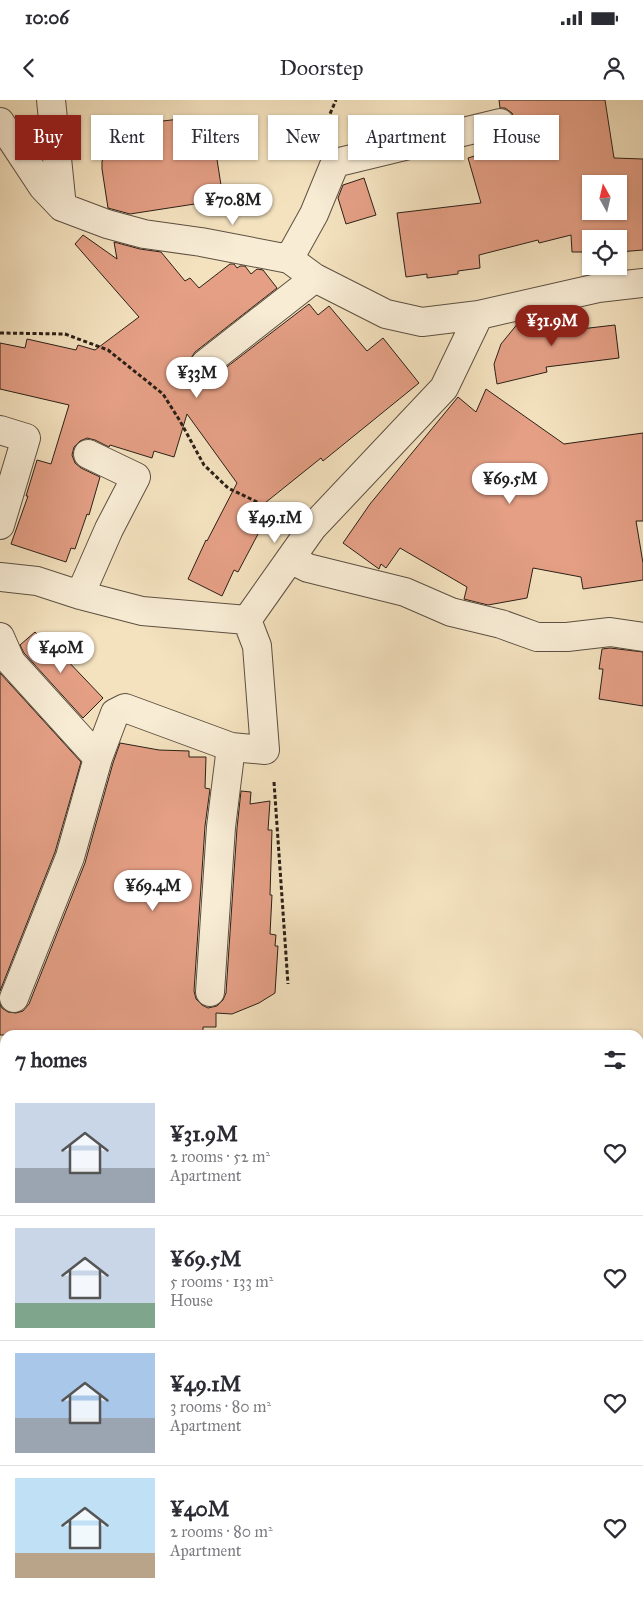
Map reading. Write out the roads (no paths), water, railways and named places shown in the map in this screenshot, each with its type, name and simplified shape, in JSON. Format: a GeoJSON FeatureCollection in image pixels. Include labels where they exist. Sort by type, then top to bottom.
{"type":"FeatureCollection","features":[{"type":"Feature","properties":{"kind":"street"},"geometry":{"type":"LineString","coordinates":[[51,100],[62,207]]}},
{"type":"Feature","properties":{"kind":"street"},"geometry":{"type":"LineString","coordinates":[[0,122],[42,187],[62,207],[107,224],[144,234],[201,242],[290,259],[316,278],[386,314],[422,322],[479,315],[598,288],[643,283]]}},
{"type":"Feature","properties":{"kind":"street"},"geometry":{"type":"LineString","coordinates":[[290,259],[314,214],[335,163],[474,129]]}},
{"type":"Feature","properties":{"kind":"street"},"geometry":{"type":"LineString","coordinates":[[205,364],[316,278]]}},
{"type":"Feature","properties":{"kind":"street"},"geometry":{"type":"LineString","coordinates":[[247,620],[312,528],[444,388],[479,315]]}},
{"type":"Feature","properties":{"kind":"street"},"geometry":{"type":"LineString","coordinates":[[0,430],[26,438],[0,525]]}},
{"type":"Feature","properties":{"kind":"street"},"geometry":{"type":"LineString","coordinates":[[80,595],[109,529],[136,477],[88,454]]}},
{"type":"Feature","properties":{"kind":"street"},"geometry":{"type":"LineString","coordinates":[[290,559],[308,568],[405,592],[451,612],[493,622],[537,637],[567,637],[610,632],[643,636]]}},
{"type":"Feature","properties":{"kind":"street"},"geometry":{"type":"LineString","coordinates":[[0,577],[37,581],[80,595],[142,611],[247,620]]}},
{"type":"Feature","properties":{"kind":"street"},"geometry":{"type":"LineString","coordinates":[[14,998],[70,857],[98,758],[115,713],[125,708],[231,747],[265,750],[257,646],[247,620]]}},
{"type":"Feature","properties":{"kind":"street"},"geometry":{"type":"LineString","coordinates":[[0,637],[11,662],[98,758]]}},
{"type":"Feature","properties":{"kind":"street"},"geometry":{"type":"LineString","coordinates":[[210,992],[221,827],[231,747]]}}]}
